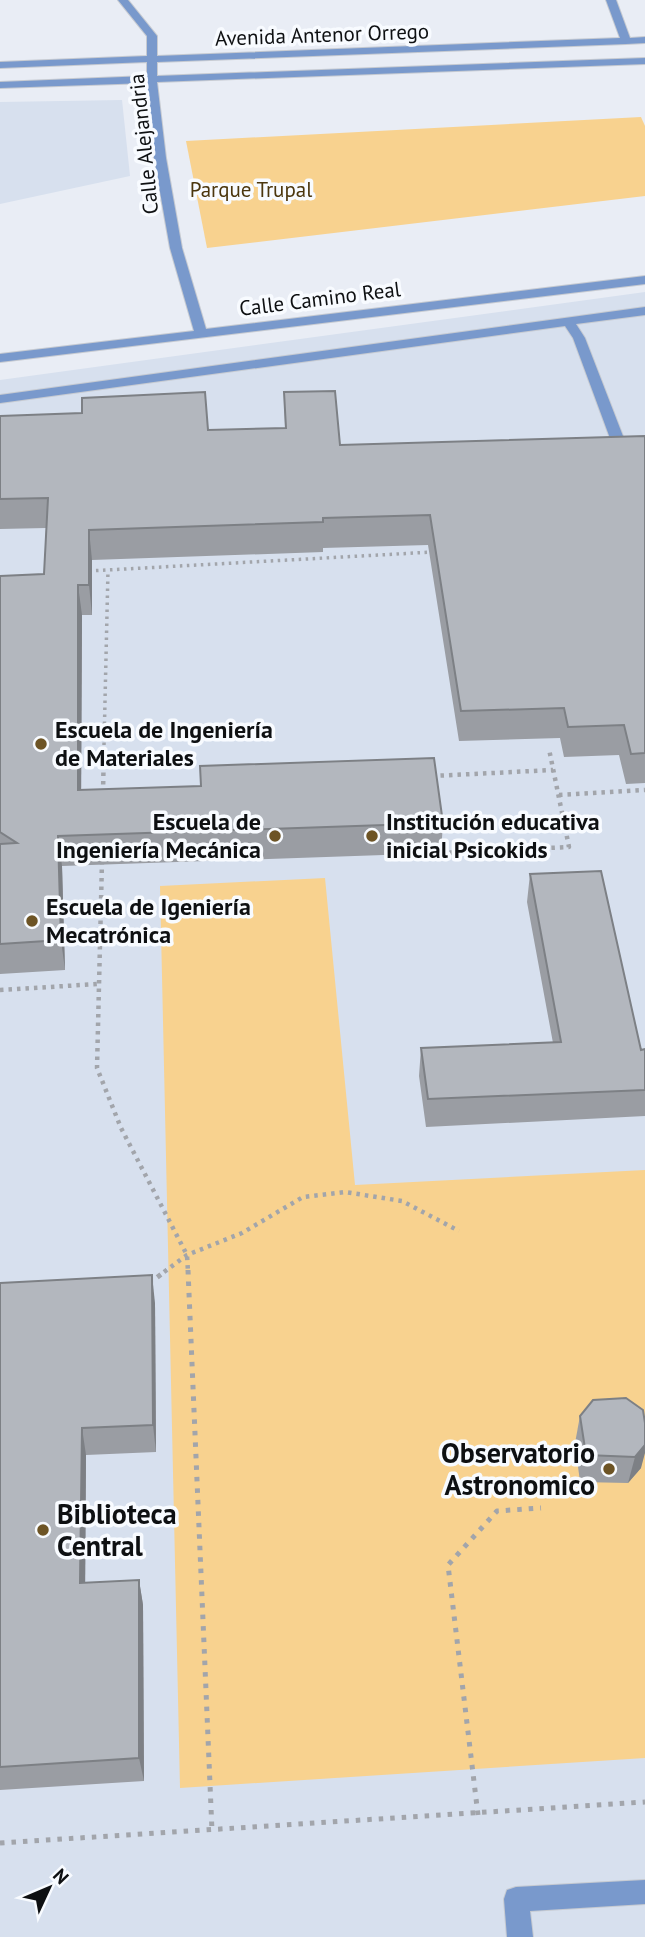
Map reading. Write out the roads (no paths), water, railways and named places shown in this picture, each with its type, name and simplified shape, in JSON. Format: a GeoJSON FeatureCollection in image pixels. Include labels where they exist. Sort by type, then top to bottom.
{"type":"FeatureCollection","features":[{"type":"Feature","properties":{"kind":"street","name":"Calle Alejandria"},"geometry":{"type":"LineString","coordinates":[[123,0],[152,36],[152,81],[176,248],[201,333]]}},
{"type":"Feature","properties":{"kind":"street"},"geometry":{"type":"LineString","coordinates":[[611,0],[626,41]]}},
{"type":"Feature","properties":{"kind":"street","name":"Avenida Antenor Orrego"},"geometry":{"type":"LineString","coordinates":[[0,65],[641,40]]}},
{"type":"Feature","properties":{"kind":"street"},"geometry":{"type":"LineString","coordinates":[[641,40],[645,55]]}},
{"type":"Feature","properties":{"kind":"street","name":"Avenida Antenor Orrego"},"geometry":{"type":"LineString","coordinates":[[0,85],[645,61]]}},
{"type":"Feature","properties":{"kind":"street","name":"Calle Camino Real"},"geometry":{"type":"LineString","coordinates":[[0,358],[645,280]]}},
{"type":"Feature","properties":{"kind":"street"},"geometry":{"type":"LineString","coordinates":[[0,398],[645,311]]}},
{"type":"Feature","properties":{"kind":"street"},"geometry":{"type":"LineString","coordinates":[[569,323],[579,338],[621,449]]}},
{"type":"Feature","properties":{"kind":"street"},"geometry":{"type":"LineString","coordinates":[[520,1937],[516,1899],[645,1892]]}},
{"type":"Feature","properties":{"kind":"place","name":"Escuela de Ingeniería de Materiales"},"geometry":{"type":"Point","coordinates":[41,744]}},
{"type":"Feature","properties":{"kind":"place","name":"Escuela de Ingeniería Mecánica"},"geometry":{"type":"Point","coordinates":[275,836]}},
{"type":"Feature","properties":{"kind":"place","name":"Institución educativa inicial Psicokids"},"geometry":{"type":"Point","coordinates":[372,836]}},
{"type":"Feature","properties":{"kind":"place","name":"Escuela de Igeniería Mecatrónica"},"geometry":{"type":"Point","coordinates":[32,921]}},
{"type":"Feature","properties":{"kind":"place","name":"Observatorio Astronomico"},"geometry":{"type":"Point","coordinates":[609,1469]}},
{"type":"Feature","properties":{"kind":"place","name":"Biblioteca Central"},"geometry":{"type":"Point","coordinates":[43,1530]}},
{"type":"Feature","properties":{"kind":"park label","name":"Parque Trupal"},"geometry":{"type":"Point","coordinates":[251,190]}}]}
